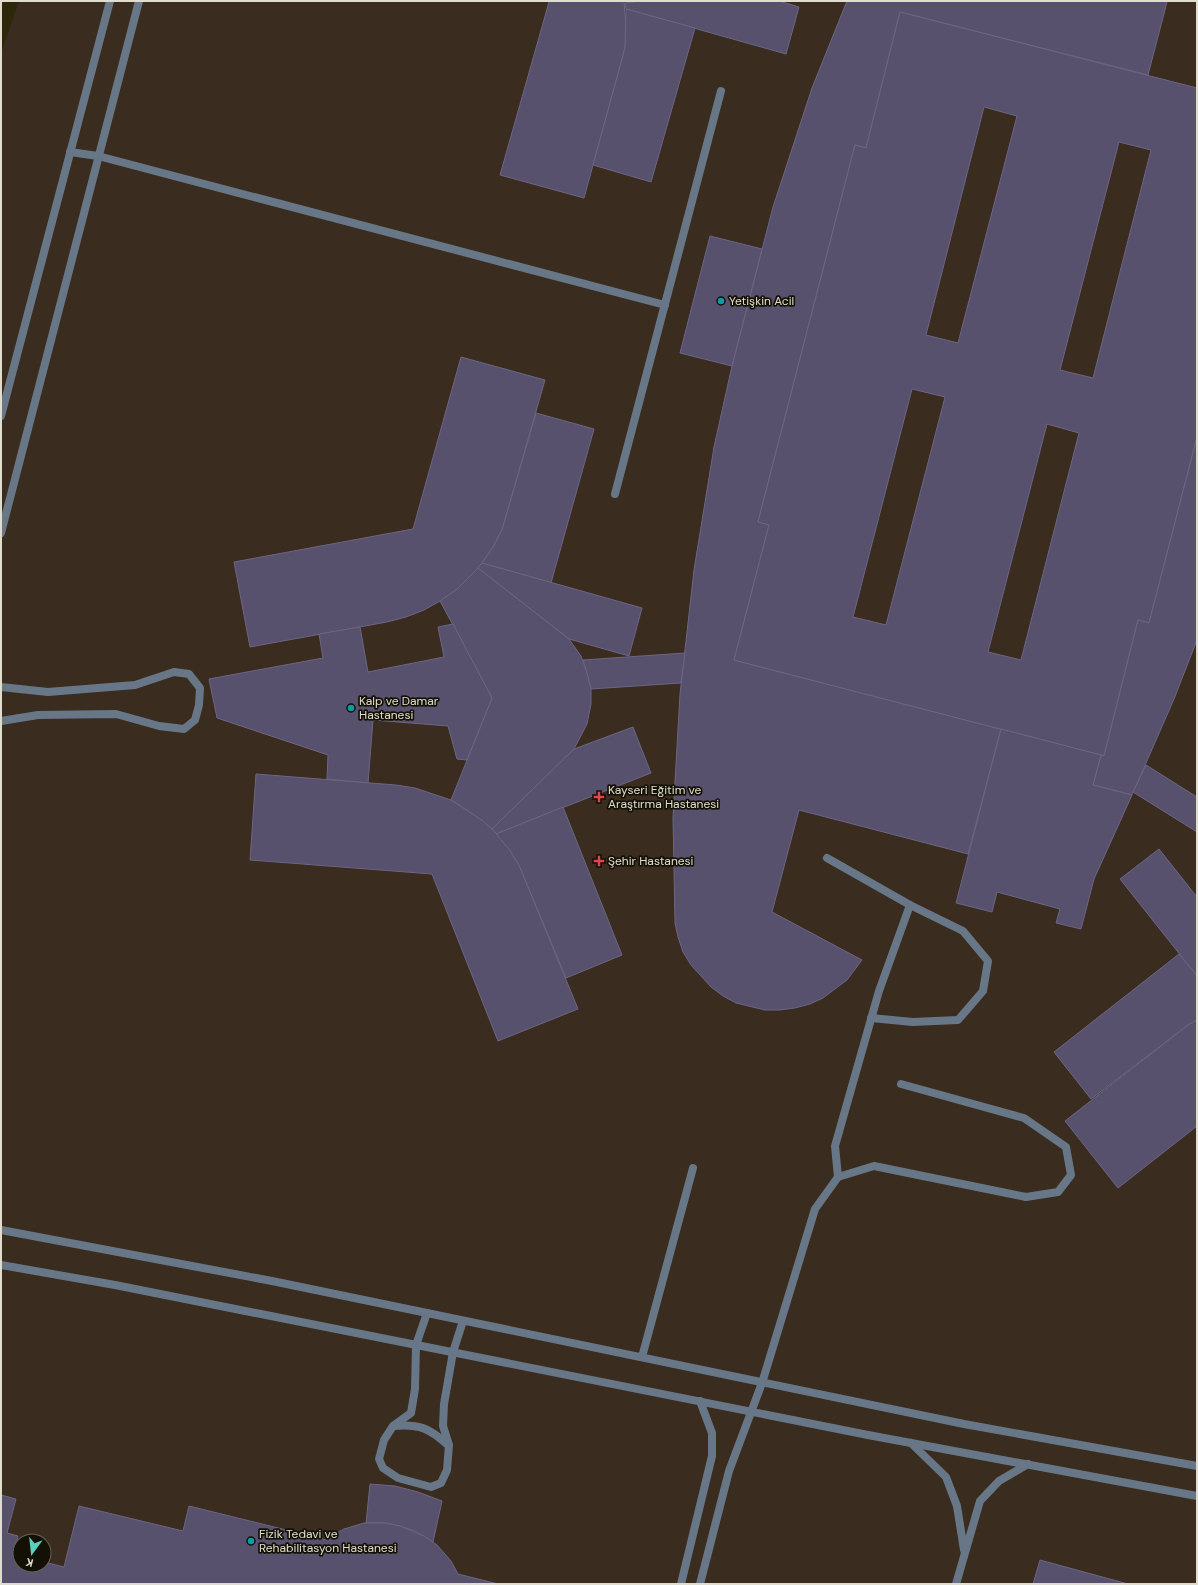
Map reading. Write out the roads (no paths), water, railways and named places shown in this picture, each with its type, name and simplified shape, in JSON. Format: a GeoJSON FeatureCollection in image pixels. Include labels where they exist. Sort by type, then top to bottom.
{"type":"FeatureCollection","features":[{"type":"Feature","properties":{"kind":"lane"},"geometry":{"type":"LineString","coordinates":[[1,416],[110,1]]}},
{"type":"Feature","properties":{"kind":"lane"},"geometry":{"type":"LineString","coordinates":[[1,533],[139,1]]}},
{"type":"Feature","properties":{"kind":"lane"},"geometry":{"type":"LineString","coordinates":[[615,494],[721,91]]}},
{"type":"Feature","properties":{"kind":"lane"},"geometry":{"type":"LineString","coordinates":[[70,152],[98,156],[665,305]]}},
{"type":"Feature","properties":{"kind":"lane"},"geometry":{"type":"LineString","coordinates":[[1,687],[48,692],[135,685],[174,672],[188,674],[200,688],[199,705],[195,720],[184,729],[158,726],[116,714],[38,715],[1,721]]}},
{"type":"Feature","properties":{"kind":"lane"},"geometry":{"type":"LineString","coordinates":[[827,858],[910,906],[964,931],[988,961],[983,991],[958,1020],[912,1022],[871,1018]]}},
{"type":"Feature","properties":{"kind":"lane"},"geometry":{"type":"LineString","coordinates":[[838,1176],[835,1146],[878,991],[910,906]]}},
{"type":"Feature","properties":{"kind":"lane"},"geometry":{"type":"LineString","coordinates":[[700,1584],[729,1471],[762,1382],[815,1209],[838,1176],[874,1166],[1026,1197],[1058,1192],[1071,1175],[1066,1147],[1024,1118],[901,1084]]}},
{"type":"Feature","properties":{"kind":"lane"},"geometry":{"type":"LineString","coordinates":[[642,1358],[693,1168]]}},
{"type":"Feature","properties":{"kind":"lane"},"geometry":{"type":"LineString","coordinates":[[1,1230],[272,1281],[964,1424],[1197,1466]]}},
{"type":"Feature","properties":{"kind":"lane"},"geometry":{"type":"LineString","coordinates":[[1,1265],[115,1285],[752,1412],[1197,1496]]}},
{"type":"Feature","properties":{"kind":"lane"},"geometry":{"type":"LineString","coordinates":[[427,1313],[416,1345],[416,1389],[411,1413],[393,1426],[384,1440],[379,1459],[383,1468],[398,1478],[416,1484],[431,1487],[441,1483],[447,1470],[449,1445],[443,1426],[444,1404],[453,1352],[463,1321]]}},
{"type":"Feature","properties":{"kind":"lane"},"geometry":{"type":"LineString","coordinates":[[681,1584],[712,1456],[712,1433],[700,1401]]}},
{"type":"Feature","properties":{"kind":"lane"},"geometry":{"type":"LineString","coordinates":[[393,1426],[411,1425],[420,1427],[435,1433],[449,1445]]}},
{"type":"Feature","properties":{"kind":"lane"},"geometry":{"type":"LineString","coordinates":[[911,1442],[946,1476],[957,1506],[964,1553]]}},
{"type":"Feature","properties":{"kind":"lane"},"geometry":{"type":"LineString","coordinates":[[956,1584],[980,1501],[999,1481],[1028,1464]]}},
{"type":"Feature","properties":{"kind":"place","name":"Yetişkin Acil"},"geometry":{"type":"Point","coordinates":[721,301]}},
{"type":"Feature","properties":{"kind":"place","name":"Kalp ve Damar Hastanesi"},"geometry":{"type":"Point","coordinates":[351,708]}},
{"type":"Feature","properties":{"kind":"place","name":"Kayseri Eğitim ve Araştırma Hastanesi"},"geometry":{"type":"Point","coordinates":[599,797]}},
{"type":"Feature","properties":{"kind":"place","name":"Şehir Hastanesi"},"geometry":{"type":"Point","coordinates":[599,861]}},
{"type":"Feature","properties":{"kind":"place","name":"Fizik Tedavi ve Rehabilitasyon Hastanesi"},"geometry":{"type":"Point","coordinates":[251,1541]}}]}
